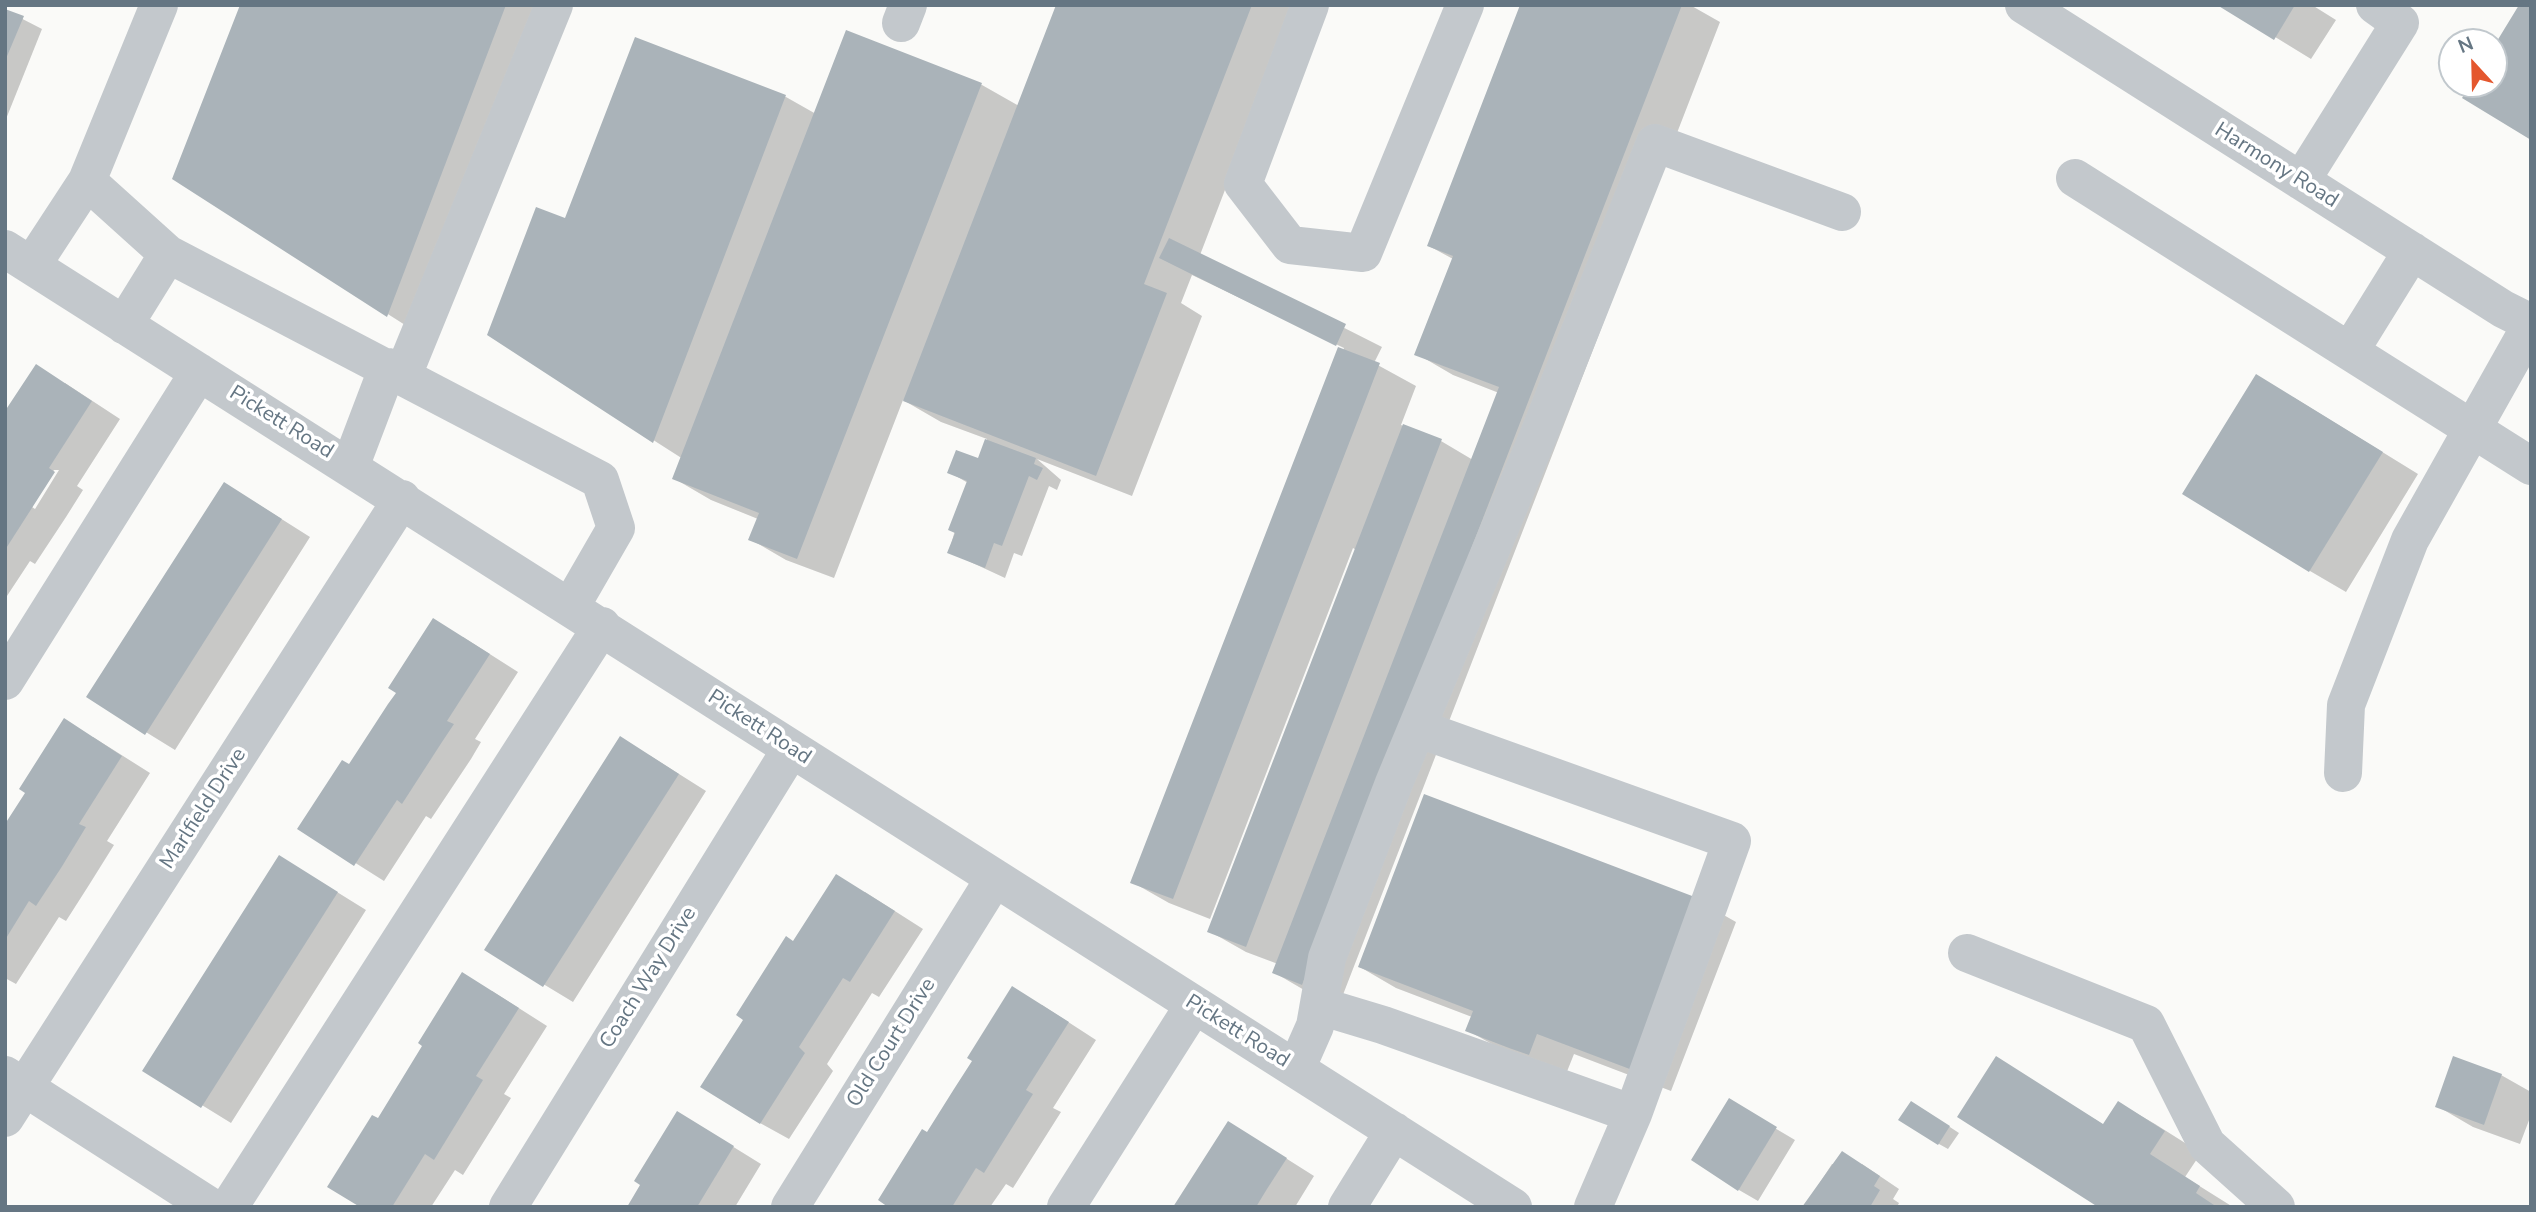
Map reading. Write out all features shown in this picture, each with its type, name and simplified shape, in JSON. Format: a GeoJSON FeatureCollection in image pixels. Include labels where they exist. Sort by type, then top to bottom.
{"type":"FeatureCollection","features":[{"type":"Feature","properties":{"kind":"street"},"geometry":{"type":"LineString","coordinates":[[19,257],[87,181],[159,5]]}},
{"type":"Feature","properties":{"kind":"street"},"geometry":{"type":"LineString","coordinates":[[350,467],[396,371],[554,5]]}},
{"type":"Feature","properties":{"kind":"street"},"geometry":{"type":"LineString","coordinates":[[1310,5],[1243,184],[1290,245],[1363,253],[1465,5]]}},
{"type":"Feature","properties":{"kind":"street","name":"Harmony Road"},"geometry":{"type":"LineString","coordinates":[[2024,5],[2531,324]]}},
{"type":"Feature","properties":{"kind":"street"},"geometry":{"type":"LineString","coordinates":[[2301,181],[2400,23],[2375,5]]}},
{"type":"Feature","properties":{"kind":"street"},"geometry":{"type":"LineString","coordinates":[[1296,1069],[1315,1026],[1327,958],[1417,728],[1655,143],[1842,212]]}},
{"type":"Feature","properties":{"kind":"street"},"geometry":{"type":"LineString","coordinates":[[2075,178],[2531,466]]}},
{"type":"Feature","properties":{"kind":"street"},"geometry":{"type":"LineString","coordinates":[[87,181],[168,254],[600,480],[616,528],[586,616],[229,1207]]}},
{"type":"Feature","properties":{"kind":"street"},"geometry":{"type":"LineString","coordinates":[[2350,351],[2412,251]]}},
{"type":"Feature","properties":{"kind":"street"},"geometry":{"type":"LineString","coordinates":[[124,324],[168,254]]}},
{"type":"Feature","properties":{"kind":"street","name":"Pickett Road"},"geometry":{"type":"LineString","coordinates":[[19,257],[1513,1207]]}},
{"type":"Feature","properties":{"kind":"street"},"geometry":{"type":"LineString","coordinates":[[2343,773],[2346,705],[2410,541],[2531,324]]}},
{"type":"Feature","properties":{"kind":"street"},"geometry":{"type":"LineString","coordinates":[[5,681],[199,372]]}},
{"type":"Feature","properties":{"kind":"street","name":"Marlfield Drive"},"geometry":{"type":"LineString","coordinates":[[12,1094],[402,499]]}},
{"type":"Feature","properties":{"kind":"street"},"geometry":{"type":"LineString","coordinates":[[1417,728],[1732,841],[1633,1114],[1593,1207]]}},
{"type":"Feature","properties":{"kind":"street","name":"Coach Way Drive"},"geometry":{"type":"LineString","coordinates":[[508,1207],[791,749]]}},
{"type":"Feature","properties":{"kind":"street","name":"Old Court Drive"},"geometry":{"type":"LineString","coordinates":[[790,1207],[994,879]]}},
{"type":"Feature","properties":{"kind":"street"},"geometry":{"type":"LineString","coordinates":[[1968,953],[2146,1024],[2207,1145],[2276,1207]]}},
{"type":"Feature","properties":{"kind":"street"},"geometry":{"type":"LineString","coordinates":[[1066,1207],[1194,1005]]}},
{"type":"Feature","properties":{"kind":"street"},"geometry":{"type":"LineString","coordinates":[[1320,1006],[1383,1025],[1633,1114]]}},
{"type":"Feature","properties":{"kind":"street"},"geometry":{"type":"LineString","coordinates":[[12,1094],[211,1207]]}},
{"type":"Feature","properties":{"kind":"street"},"geometry":{"type":"LineString","coordinates":[[1346,1207],[1394,1130]]}},
{"type":"Feature","properties":{"kind":"building"},"geometry":{"type":"Polygon","coordinates":[[[240,5],[506,5],[387,317],[172,179],[240,5]]]}},
{"type":"Feature","properties":{"kind":"building"},"geometry":{"type":"Polygon","coordinates":[[[1056,5],[1252,5],[1144,284],[1167,293],[1096,476],[903,401],[1056,5]]]}},
{"type":"Feature","properties":{"kind":"building"},"geometry":{"type":"Polygon","coordinates":[[[1520,5],[1682,5],[1302,985],[1272,973],[1499,387],[1414,355],[1453,256],[1427,246],[1520,5]]]}},
{"type":"Feature","properties":{"kind":"building"},"geometry":{"type":"Polygon","coordinates":[[[2217,5],[2295,5],[2274,40],[2217,5]]]}},
{"type":"Feature","properties":{"kind":"building"},"geometry":{"type":"Polygon","coordinates":[[[2519,5],[2531,5],[2531,140],[2462,98],[2508,98],[2508,28],[2505,28],[2519,5]]]}},
{"type":"Feature","properties":{"kind":"building"},"geometry":{"type":"Polygon","coordinates":[[[5,9],[24,16],[5,61],[5,9]]]}},
{"type":"Feature","properties":{"kind":"building"},"geometry":{"type":"Polygon","coordinates":[[[846,30],[982,83],[797,559],[748,540],[759,513],[672,479],[846,30]]]}},
{"type":"Feature","properties":{"kind":"building"},"geometry":{"type":"Polygon","coordinates":[[[635,37],[786,95],[653,443],[487,335],[536,207],[565,218],[635,37]]]}},
{"type":"Feature","properties":{"kind":"building"},"geometry":{"type":"Polygon","coordinates":[[[1169,238],[1346,324],[1336,346],[1159,258],[1169,238]]]}},
{"type":"Feature","properties":{"kind":"building"},"geometry":{"type":"Polygon","coordinates":[[[1338,347],[1380,363],[1173,899],[1130,883],[1338,347]]]}},
{"type":"Feature","properties":{"kind":"building"},"geometry":{"type":"Polygon","coordinates":[[[36,364],[92,401],[49,468],[55,472],[5,550],[5,411],[36,364]]]}},
{"type":"Feature","properties":{"kind":"building"},"geometry":{"type":"Polygon","coordinates":[[[2256,374],[2383,452],[2309,572],[2182,494],[2256,374]]]}},
{"type":"Feature","properties":{"kind":"building"},"geometry":{"type":"Polygon","coordinates":[[[1403,424],[1442,439],[1246,947],[1207,932],[1403,424]]]}},
{"type":"Feature","properties":{"kind":"building"},"geometry":{"type":"Polygon","coordinates":[[[985,439],[1036,458],[1034,464],[1043,468],[1037,480],[1029,476],[1002,546],[994,543],[985,568],[947,553],[955,533],[948,530],[967,481],[947,473],[956,450],[978,458],[985,439]]]}},
{"type":"Feature","properties":{"kind":"building"},"geometry":{"type":"Polygon","coordinates":[[[224,482],[282,519],[145,735],[86,697],[224,482]]]}},
{"type":"Feature","properties":{"kind":"building"},"geometry":{"type":"Polygon","coordinates":[[[433,618],[490,654],[447,721],[454,724],[402,804],[397,800],[354,866],[297,829],[342,760],[349,764],[396,693],[388,688],[433,618]]]}},
{"type":"Feature","properties":{"kind":"building"},"geometry":{"type":"Polygon","coordinates":[[[64,718],[122,756],[79,824],[86,827],[61,868],[36,906],[29,901],[5,940],[5,824],[25,793],[19,789],[64,718]]]}},
{"type":"Feature","properties":{"kind":"building"},"geometry":{"type":"Polygon","coordinates":[[[620,736],[679,774],[543,987],[484,950],[620,736]]]}},
{"type":"Feature","properties":{"kind":"building"},"geometry":{"type":"Polygon","coordinates":[[[1424,794],[1700,899],[1635,1071],[1537,1034],[1529,1055],[1509,1048],[1465,1031],[1473,1011],[1358,967],[1424,794]]]}},
{"type":"Feature","properties":{"kind":"building"},"geometry":{"type":"Polygon","coordinates":[[[279,855],[338,892],[201,1108],[142,1071],[279,855]]]}},
{"type":"Feature","properties":{"kind":"building"},"geometry":{"type":"Polygon","coordinates":[[[836,874],[895,911],[850,982],[843,978],[799,1047],[805,1053],[760,1124],[700,1087],[743,1020],[736,1015],[786,936],[793,941],[836,874]]]}},
{"type":"Feature","properties":{"kind":"building"},"geometry":{"type":"Polygon","coordinates":[[[462,972],[519,1008],[476,1076],[483,1080],[434,1160],[425,1154],[392,1207],[360,1207],[327,1187],[372,1115],[378,1118],[422,1046],[418,1043],[462,972]]]}},
{"type":"Feature","properties":{"kind":"building"},"geometry":{"type":"Polygon","coordinates":[[[1012,986],[1069,1022],[1026,1090],[1033,1094],[984,1173],[976,1168],[952,1207],[888,1207],[878,1200],[922,1129],[927,1132],[972,1061],[967,1058],[1012,986]]]}},
{"type":"Feature","properties":{"kind":"building"},"geometry":{"type":"Polygon","coordinates":[[[1996,1056],[2103,1124],[2118,1101],[2165,1131],[2150,1154],[2200,1186],[2196,1193],[2217,1207],[2098,1207],[1957,1117],[1996,1056]]]}},
{"type":"Feature","properties":{"kind":"building"},"geometry":{"type":"Polygon","coordinates":[[[2453,1056],[2502,1074],[2484,1125],[2435,1107],[2453,1056]]]}},
{"type":"Feature","properties":{"kind":"building"},"geometry":{"type":"Polygon","coordinates":[[[1729,1098],[1777,1127],[1738,1191],[1691,1160],[1729,1098]]]}},
{"type":"Feature","properties":{"kind":"building"},"geometry":{"type":"Polygon","coordinates":[[[1911,1101],[1950,1126],[1938,1145],[1898,1120],[1911,1101]]]}},
{"type":"Feature","properties":{"kind":"building"},"geometry":{"type":"Polygon","coordinates":[[[677,1111],[734,1146],[697,1207],[627,1207],[640,1185],[634,1181],[677,1111]]]}},
{"type":"Feature","properties":{"kind":"building"},"geometry":{"type":"Polygon","coordinates":[[[1228,1121],[1287,1158],[1256,1207],[1173,1207],[1228,1121]]]}},
{"type":"Feature","properties":{"kind":"building"},"geometry":{"type":"Polygon","coordinates":[[[1842,1151],[1880,1176],[1874,1186],[1880,1190],[1870,1207],[1802,1207],[1842,1151]]]}}]}
